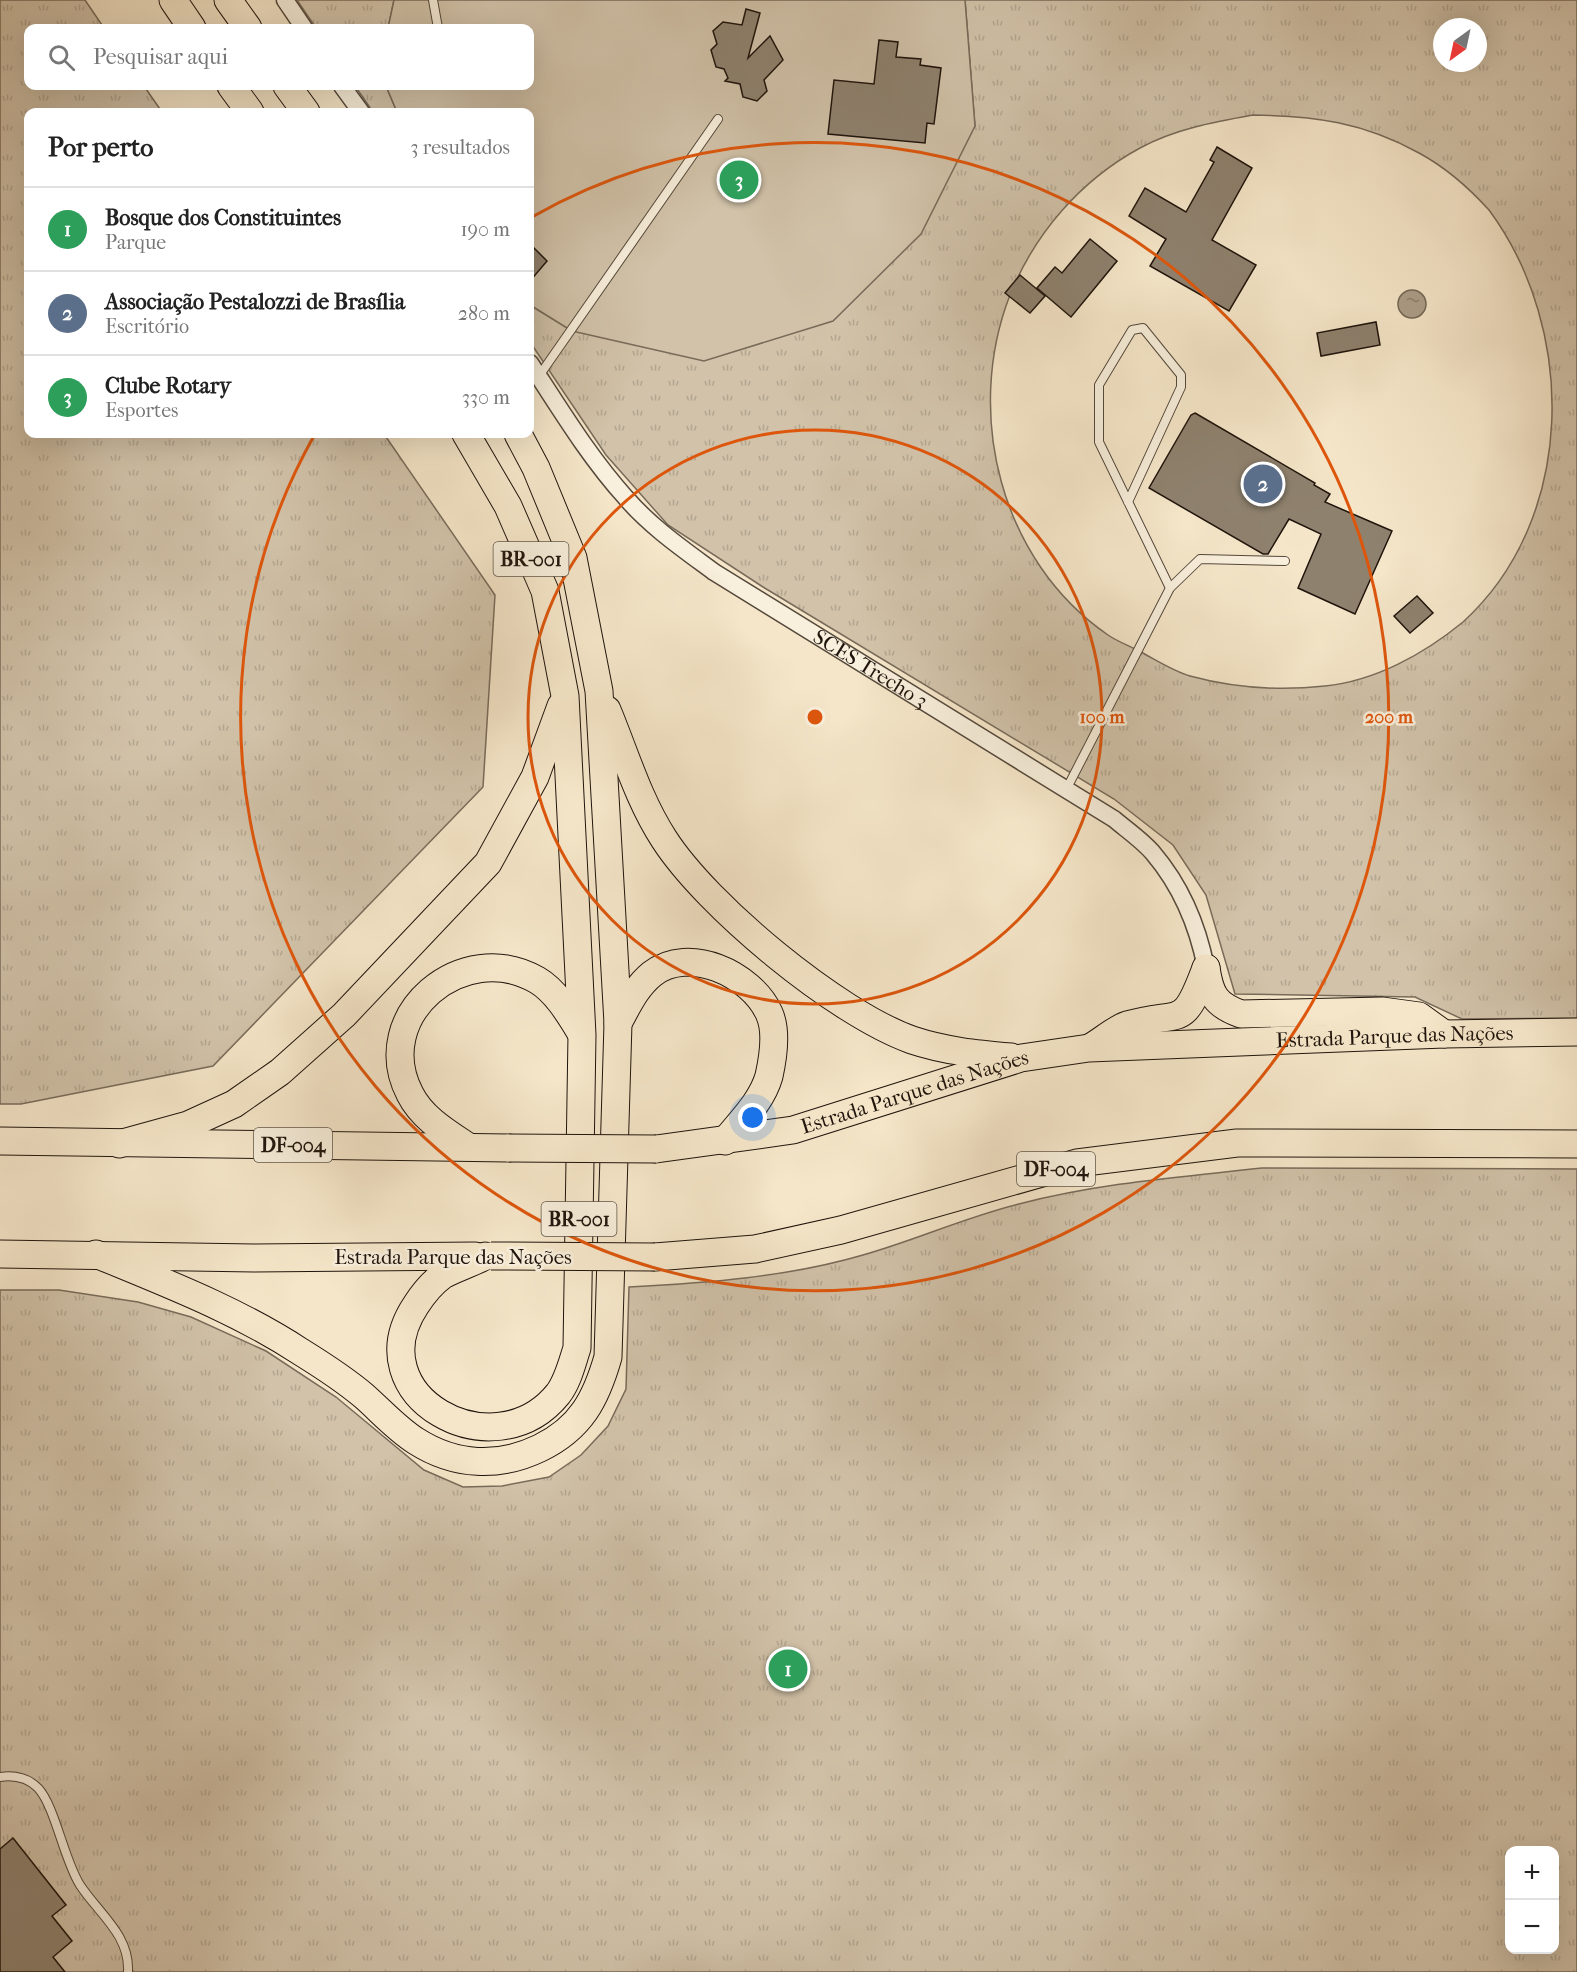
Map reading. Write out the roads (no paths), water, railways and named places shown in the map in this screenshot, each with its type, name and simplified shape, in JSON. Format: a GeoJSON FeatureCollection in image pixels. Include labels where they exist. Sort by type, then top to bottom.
{"type":"FeatureCollection","features":[{"type":"Feature","properties":{"kind":"highway"},"geometry":{"type":"LineString","coordinates":[[173,0],[189,24]]}},
{"type":"Feature","properties":{"kind":"highway"},"geometry":{"type":"LineString","coordinates":[[228,0],[245,24]]}},
{"type":"Feature","properties":{"kind":"highway"},"geometry":{"type":"LineString","coordinates":[[234,90],[247,108]]}},
{"type":"Feature","properties":{"kind":"highway"},"geometry":{"type":"LineString","coordinates":[[290,90],[303,108]]}},
{"type":"Feature","properties":{"kind":"highway","name":"BR-001"},"geometry":{"type":"LineString","coordinates":[[467,438],[508,506],[544,591],[565,696],[582,1035],[577,1348],[569,1373],[558,1394],[536,1413],[507,1426],[472,1427],[437,1413],[414,1391],[404,1372],[401,1344],[407,1318],[425,1292],[443,1275],[488,1256]]}},
{"type":"Feature","properties":{"kind":"highway","name":"BR-001"},"geometry":{"type":"LineString","coordinates":[[96,1254],[233,1313],[291,1346],[361,1394],[415,1441],[448,1457],[485,1464],[521,1458],[552,1442],[579,1420],[599,1389],[608,1357],[618,1023],[598,692],[573,558],[536,468],[520,438]]}},
{"type":"Feature","properties":{"kind":"highway","name":"BR-001"},"geometry":{"type":"LineString","coordinates":[[598,692],[639,792],[664,839],[693,878],[742,925],[804,975],[858,1014],[911,1039],[957,1052],[1021,1058]]}},
{"type":"Feature","properties":{"kind":"highway"},"geometry":{"type":"LineString","coordinates":[[119,1144],[188,1125],[234,1104],[280,1072],[344,1015],[488,863],[535,777],[565,696]]}},
{"type":"Feature","properties":{"kind":"highway","name":"BR-001"},"geometry":{"type":"LineString","coordinates":[[618,1023],[636,990],[654,972],[683,962],[711,965],[735,976],[755,992],[769,1014],[774,1042],[768,1077],[755,1103],[725,1141]]}},
{"type":"Feature","properties":{"kind":"highway"},"geometry":{"type":"LineString","coordinates":[[467,1146],[430,1121],[410,1094],[399,1058],[404,1026],[425,995],[450,976],[479,968],[514,971],[538,981],[566,1008],[582,1035]]}},
{"type":"Feature","properties":{"kind":"highway"},"geometry":{"type":"LineString","coordinates":[[1206,968],[1211,995],[1227,1009],[1241,1014],[1382,1011],[1419,1016],[1444,1034]]}},
{"type":"Feature","properties":{"kind":"highway"},"geometry":{"type":"LineString","coordinates":[[1089,1048],[1126,1026],[1171,1019],[1189,1009],[1196,997],[1206,968]]}},
{"type":"Feature","properties":{"kind":"highway","name":"Estrada Parque das Nações"},"geometry":{"type":"LineString","coordinates":[[0,1141],[656,1149],[794,1130],[1021,1058],[1089,1048],[1444,1034],[1577,1032]]}},
{"type":"Feature","properties":{"kind":"highway","name":"Estrada Parque das Nações"},"geometry":{"type":"LineString","coordinates":[[0,1254],[254,1258],[655,1257],[755,1249],[841,1230],[1077,1163],[1225,1145],[1577,1144]]}},
{"type":"Feature","properties":{"kind":"street"},"geometry":{"type":"LineString","coordinates":[[285,0],[301,24]]}},
{"type":"Feature","properties":{"kind":"street"},"geometry":{"type":"LineString","coordinates":[[345,90],[358,108]]}},
{"type":"Feature","properties":{"kind":"street","name":"SCES Trecho 3"},"geometry":{"type":"LineString","coordinates":[[534,370],[589,452],[626,499],[662,533],[714,572],[1067,788],[1114,819],[1153,853],[1183,898],[1200,939],[1206,968]]}},
{"type":"Feature","properties":{"kind":"lane"},"geometry":{"type":"LineString","coordinates":[[433,0],[437,24]]}},
{"type":"Feature","properties":{"kind":"lane"},"geometry":{"type":"LineString","coordinates":[[534,370],[718,119]]}},
{"type":"Feature","properties":{"kind":"lane"},"geometry":{"type":"LineString","coordinates":[[1128,502],[1181,387],[1181,375],[1143,328],[1132,330],[1099,385],[1100,442],[1128,502],[1170,588]]}},
{"type":"Feature","properties":{"kind":"lane"},"geometry":{"type":"LineString","coordinates":[[1067,788],[1170,588],[1200,559],[1285,561]]}},
{"type":"Feature","properties":{"kind":"lane"},"geometry":{"type":"LineString","coordinates":[[0,1777],[14,1776],[27,1780],[39,1789],[53,1819],[64,1853],[80,1885],[126,1946],[128,1972]]}},
{"type":"Feature","properties":{"kind":"water"},"geometry":{"type":"Polygon","coordinates":[[[1412,290],[1422,294],[1426,304],[1422,314],[1412,318],[1402,314],[1398,304],[1402,294],[1412,290]]]}},
{"type":"Feature","properties":{"kind":"place","name":"Clube Rotary"},"geometry":{"type":"Point","coordinates":[739,180]}},
{"type":"Feature","properties":{"kind":"place","name":"Associação Pestalozzi de Brasília"},"geometry":{"type":"Point","coordinates":[1263,484]}},
{"type":"Feature","properties":{"kind":"place","name":"Bosque dos Constituintes"},"geometry":{"type":"Point","coordinates":[788,1669]}}]}
